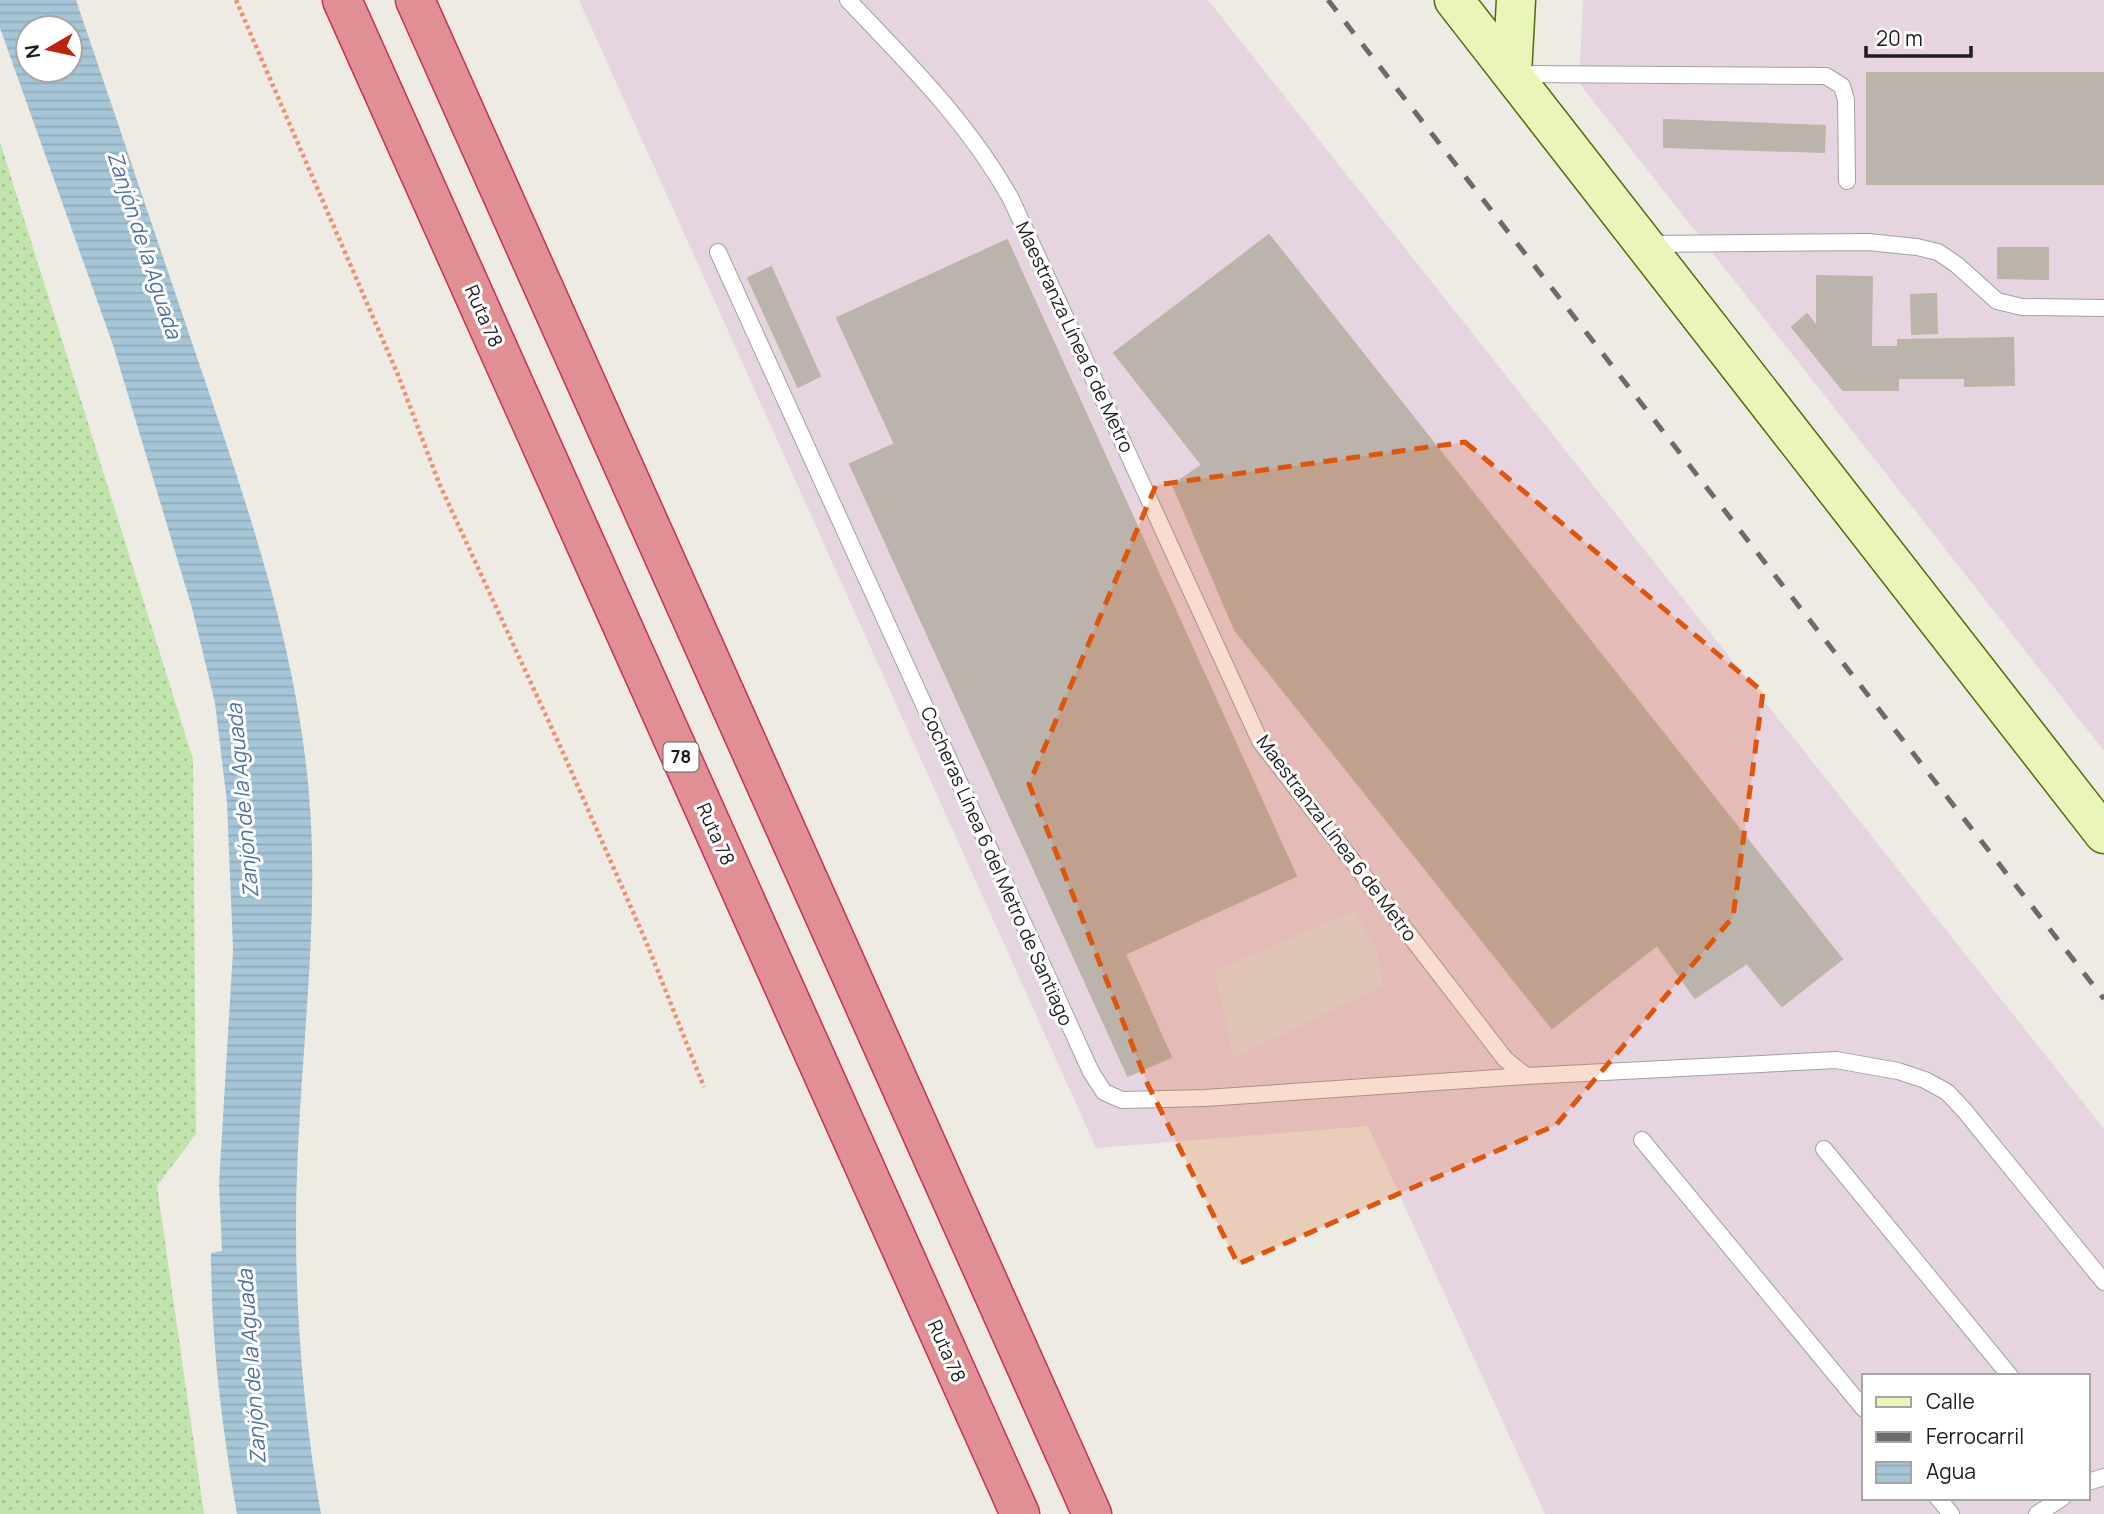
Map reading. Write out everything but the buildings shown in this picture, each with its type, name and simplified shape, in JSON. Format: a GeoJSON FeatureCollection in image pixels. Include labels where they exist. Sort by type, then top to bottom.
{"type":"FeatureCollection","features":[{"type":"Feature","properties":{"kind":"highway","name":"Ruta 78"},"geometry":{"type":"LineString","coordinates":[[342,0],[1020,1514]]}},
{"type":"Feature","properties":{"kind":"highway"},"geometry":{"type":"LineString","coordinates":[[415,0],[1092,1514]]}},
{"type":"Feature","properties":{"kind":"main road"},"geometry":{"type":"LineString","coordinates":[[1454,0],[2104,834]]}},
{"type":"Feature","properties":{"kind":"main road"},"geometry":{"type":"LineString","coordinates":[[1512,74],[1516,0]]}},
{"type":"Feature","properties":{"kind":"lane","name":"Maestranza Línea 6 de Metro"},"geometry":{"type":"LineString","coordinates":[[848,0],[944,102],[970,134],[1005,188],[1260,741],[1505,1059],[1526,1076]]}},
{"type":"Feature","properties":{"kind":"lane"},"geometry":{"type":"LineString","coordinates":[[1512,74],[1826,76],[1842,86],[1846,100],[1847,181]]}},
{"type":"Feature","properties":{"kind":"lane"},"geometry":{"type":"LineString","coordinates":[[1645,244],[1868,242],[1917,247],[1938,252],[1948,258],[1997,301],[2022,307],[2104,309]]}},
{"type":"Feature","properties":{"kind":"lane","name":"Cocheras Línea 6 del Metro de Santiago"},"geometry":{"type":"LineString","coordinates":[[718,252],[1090,1072],[1104,1092],[1122,1100],[1205,1098],[1526,1076]]}},
{"type":"Feature","properties":{"kind":"lane"},"geometry":{"type":"LineString","coordinates":[[1526,1076],[1836,1060],[1898,1071],[1925,1080],[1947,1092],[1964,1110],[2104,1282]]}},
{"type":"Feature","properties":{"kind":"lane"},"geometry":{"type":"LineString","coordinates":[[1642,1140],[1862,1407]]}},
{"type":"Feature","properties":{"kind":"lane"},"geometry":{"type":"LineString","coordinates":[[1824,1149],[2008,1374]]}},
{"type":"Feature","properties":{"kind":"lane"},"geometry":{"type":"LineString","coordinates":[[1940,1500],[1951,1514]]}},
{"type":"Feature","properties":{"kind":"lane"},"geometry":{"type":"LineString","coordinates":[[2037,1514],[2060,1500]]}},
{"type":"Feature","properties":{"kind":"path"},"geometry":{"type":"LineString","coordinates":[[236,0],[398,375],[439,483],[576,782],[704,1087]]}},
{"type":"Feature","properties":{"kind":"highlighted area"},"geometry":{"type":"Polygon","coordinates":[[[1465,442],[1763,692],[1733,917],[1556,1125],[1238,1264],[1148,1085],[1029,784],[1156,485],[1465,442]]]}},
{"type":"Feature","properties":{"kind":"shaded area"},"geometry":{"type":"Polygon","coordinates":[[[579,0],[1208,0],[2104,1129],[2104,1514],[1545,1514],[1368,1126],[1096,1148],[579,0]]]}},
{"type":"Feature","properties":{"kind":"shaded area"},"geometry":{"type":"Polygon","coordinates":[[[1583,0],[2104,0],[2104,751],[1579,83],[1583,0]]]}},
{"type":"Feature","properties":{"kind":"shaded area"},"geometry":{"type":"Polygon","coordinates":[[[1354,911],[1377,950],[1383,986],[1233,1058],[1215,971],[1354,911]]]}},
{"type":"Feature","properties":{"kind":"green space"},"geometry":{"type":"Polygon","coordinates":[[[0,142],[193,759],[196,1134],[157,1186],[204,1514],[0,1514],[0,142]]]}},
{"type":"Feature","properties":{"kind":"water"},"geometry":{"type":"Polygon","coordinates":[[[0,0],[76,0],[81,14],[14,14],[14,67],[0,28],[0,0]]]}},
{"type":"Feature","properties":{"kind":"water","name":"Zanjón de la Aguada"},"geometry":{"type":"Polygon","coordinates":[[[84,24],[237,476],[270,585],[296,695],[310,807],[312,850],[311,935],[296,1195],[297,1286],[303,1378],[321,1514],[237,1514],[218,1384],[211,1253],[222,1251],[219,1184],[233,950],[227,802],[215,703],[192,608],[113,345],[20,84],[84,84],[84,24]]]}},
{"type":"Feature","properties":{"kind":"railway"},"geometry":{"type":"LineString","coordinates":[[1328,0],[2104,999]]}}]}
